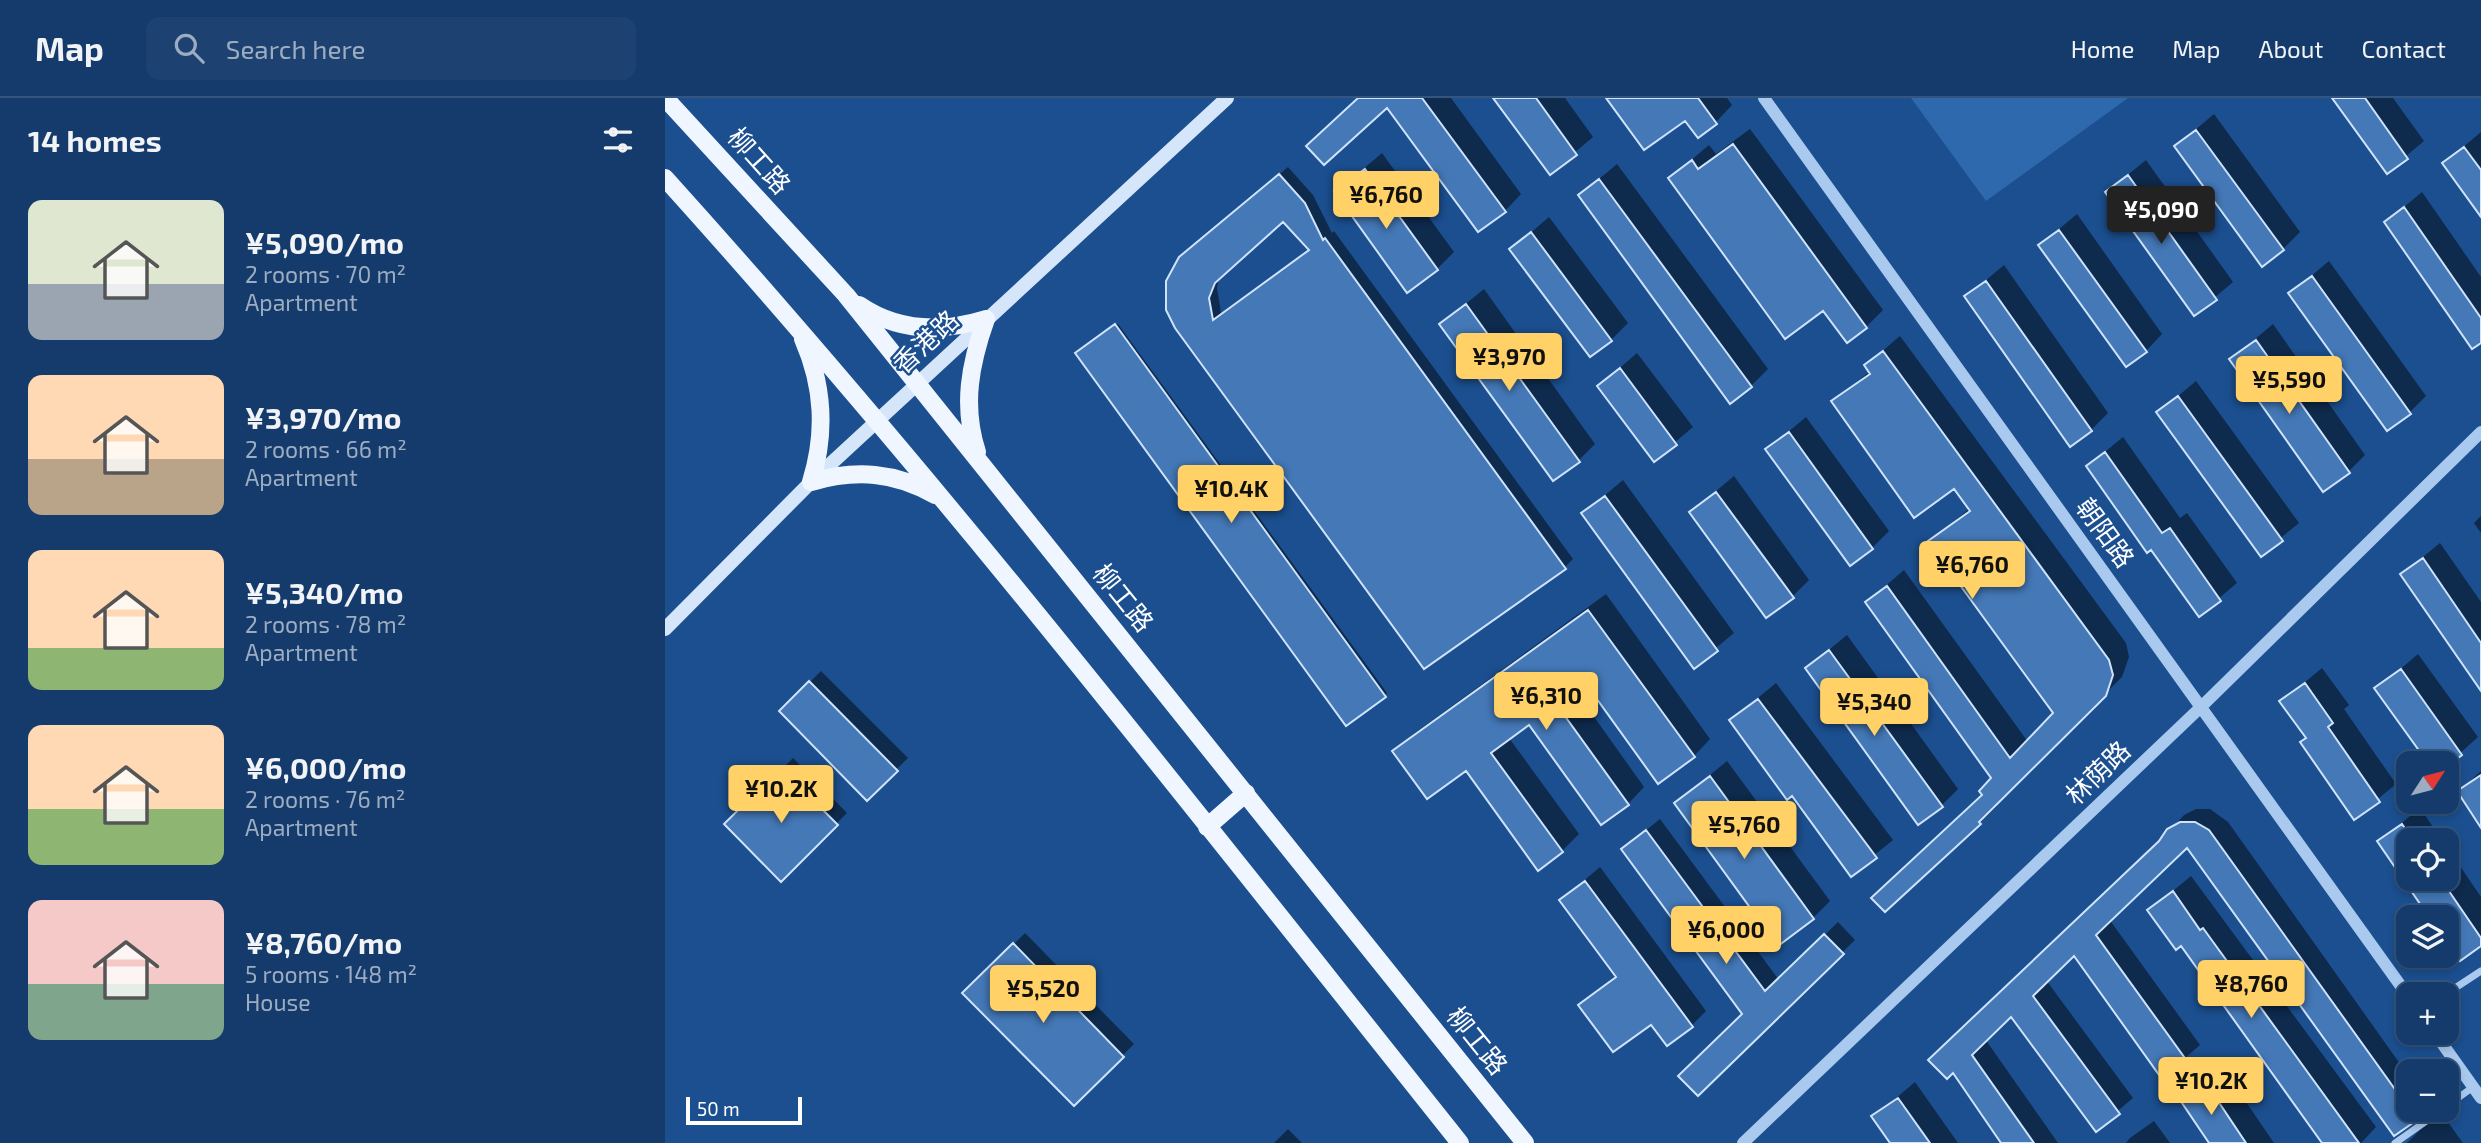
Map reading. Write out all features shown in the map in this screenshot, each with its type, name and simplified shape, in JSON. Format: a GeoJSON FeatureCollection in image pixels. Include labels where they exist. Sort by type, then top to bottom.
{"type":"FeatureCollection","features":[{"type":"Feature","properties":{"kind":"main road","name":"柳工路"},"geometry":{"type":"LineString","coordinates":[[665,98],[846,295],[1525,1143]]}},
{"type":"Feature","properties":{"kind":"main road","name":"香港路"},"geometry":{"type":"LineString","coordinates":[[665,629],[811,482],[1227,98]]}},
{"type":"Feature","properties":{"kind":"main road"},"geometry":{"type":"LineString","coordinates":[[665,178],[792,319],[953,509],[1460,1143]]}},
{"type":"Feature","properties":{"kind":"main road"},"geometry":{"type":"LineString","coordinates":[[846,295],[877,315],[913,327],[963,326],[986,319]]}},
{"type":"Feature","properties":{"kind":"main road"},"geometry":{"type":"LineString","coordinates":[[792,319],[809,353],[821,399],[820,446],[811,482],[848,474],[886,475],[922,487],[953,509]]}},
{"type":"Feature","properties":{"kind":"main road"},"geometry":{"type":"LineString","coordinates":[[979,460],[971,429],[968,397],[971,366],[986,319]]}},
{"type":"Feature","properties":{"kind":"main road"},"geometry":{"type":"LineString","coordinates":[[1207,827],[1246,793]]}},
{"type":"Feature","properties":{"kind":"street","name":"朝阳路"},"geometry":{"type":"LineString","coordinates":[[1764,98],[2398,982]]}},
{"type":"Feature","properties":{"kind":"street","name":"林荫路"},"geometry":{"type":"LineString","coordinates":[[1743,1143],[2202,706],[2481,432]]}},
{"type":"Feature","properties":{"kind":"street"},"geometry":{"type":"LineString","coordinates":[[2459,985],[2481,971]]}},
{"type":"Feature","properties":{"kind":"street"},"geometry":{"type":"LineString","coordinates":[[2443,1045],[2481,1098]]}},
{"type":"Feature","properties":{"kind":"street"},"geometry":{"type":"LineString","coordinates":[[2459,1097],[2473,1087]]}},
{"type":"Feature","properties":{"kind":"street"},"geometry":{"type":"LineString","coordinates":[[2395,1143],[2425,1122]]}},
{"type":"Feature","properties":{"kind":"shaded area"},"geometry":{"type":"Polygon","coordinates":[[[1911,98],[2128,98],[1986,201],[1911,98]]]}},
{"type":"Feature","properties":{"kind":"building"},"geometry":{"type":"Polygon","coordinates":[[[1358,98],[1422,98],[1506,212],[1478,232],[1387,108],[1324,165],[1306,146],[1358,98]]]}},
{"type":"Feature","properties":{"kind":"building"},"geometry":{"type":"Polygon","coordinates":[[[1493,98],[1536,98],[1577,155],[1550,175],[1493,98]]]}},
{"type":"Feature","properties":{"kind":"building"},"geometry":{"type":"Polygon","coordinates":[[[1606,98],[1698,98],[1717,124],[1698,138],[1685,121],[1644,150],[1606,98]]]}},
{"type":"Feature","properties":{"kind":"building"},"geometry":{"type":"Polygon","coordinates":[[[2332,98],[2365,98],[2408,159],[2387,174],[2332,98]]]}},
{"type":"Feature","properties":{"kind":"building"},"geometry":{"type":"Polygon","coordinates":[[[2196,130],[2284,250],[2262,267],[2174,146],[2196,130]]]}},
{"type":"Feature","properties":{"kind":"building"},"geometry":{"type":"Polygon","coordinates":[[[1733,144],[1867,328],[1847,343],[1823,311],[1785,339],[1668,178],[1692,160],[1698,169],[1733,144]]]}},
{"type":"Feature","properties":{"kind":"building"},"geometry":{"type":"Polygon","coordinates":[[[2464,147],[2481,170],[2481,217],[2442,163],[2464,147]]]}},
{"type":"Feature","properties":{"kind":"building"},"geometry":{"type":"Polygon","coordinates":[[[1365,169],[1438,270],[1407,293],[1334,191],[1365,169]]]}},
{"type":"Feature","properties":{"kind":"building"},"geometry":{"type":"Polygon","coordinates":[[[1279,174],[1305,203],[1323,240],[1325,238],[1566,569],[1424,669],[1175,328],[1166,310],[1166,281],[1179,257],[1279,174]],[[1283,222],[1215,283],[1209,298],[1213,320],[1309,250],[1283,222]]]}},
{"type":"Feature","properties":{"kind":"building"},"geometry":{"type":"Polygon","coordinates":[[[2128,175],[2217,300],[2194,316],[2105,192],[2128,175]]]}},
{"type":"Feature","properties":{"kind":"building"},"geometry":{"type":"Polygon","coordinates":[[[1599,179],[1752,387],[1730,404],[1578,195],[1599,179]]]}},
{"type":"Feature","properties":{"kind":"building"},"geometry":{"type":"Polygon","coordinates":[[[2404,207],[2481,318],[2481,343],[2472,349],[2384,222],[2404,207]]]}},
{"type":"Feature","properties":{"kind":"building"},"geometry":{"type":"Polygon","coordinates":[[[2059,230],[2147,352],[2126,367],[2038,245],[2059,230]]]}},
{"type":"Feature","properties":{"kind":"building"},"geometry":{"type":"Polygon","coordinates":[[[1531,232],[1612,341],[1590,357],[1509,249],[1531,232]]]}},
{"type":"Feature","properties":{"kind":"building"},"geometry":{"type":"Polygon","coordinates":[[[2312,276],[2411,414],[2387,431],[2288,293],[2312,276]]]}},
{"type":"Feature","properties":{"kind":"building"},"geometry":{"type":"Polygon","coordinates":[[[1986,281],[2092,431],[2070,447],[1964,296],[1986,281]]]}},
{"type":"Feature","properties":{"kind":"building"},"geometry":{"type":"Polygon","coordinates":[[[1466,304],[1580,462],[1553,481],[1439,324],[1466,304]]]}},
{"type":"Feature","properties":{"kind":"building"},"geometry":{"type":"Polygon","coordinates":[[[1115,324],[1386,697],[1346,726],[1075,353],[1115,324]]]}},
{"type":"Feature","properties":{"kind":"building"},"geometry":{"type":"Polygon","coordinates":[[[2256,340],[2350,473],[2323,492],[2229,359],[2256,340]]]}},
{"type":"Feature","properties":{"kind":"building"},"geometry":{"type":"Polygon","coordinates":[[[1883,351],[2109,660],[2113,675],[2106,696],[1979,822],[1981,824],[1885,912],[1871,898],[1982,795],[1979,791],[1991,778],[1865,602],[1887,586],[2010,758],[2053,713],[1928,541],[1970,511],[1954,489],[1914,518],[1831,401],[1870,374],[1864,365],[1883,351]]]}},
{"type":"Feature","properties":{"kind":"building"},"geometry":{"type":"Polygon","coordinates":[[[1620,368],[1677,445],[1654,462],[1597,386],[1620,368]]]}},
{"type":"Feature","properties":{"kind":"building"},"geometry":{"type":"Polygon","coordinates":[[[2178,396],[2283,541],[2261,557],[2156,412],[2178,396]]]}},
{"type":"Feature","properties":{"kind":"building"},"geometry":{"type":"Polygon","coordinates":[[[1789,432],[1873,549],[1850,566],[1765,449],[1789,432]]]}},
{"type":"Feature","properties":{"kind":"building"},"geometry":{"type":"Polygon","coordinates":[[[2105,452],[2162,533],[2170,528],[2221,601],[2199,617],[2151,550],[2147,553],[2086,466],[2105,452]]]}},
{"type":"Feature","properties":{"kind":"building"},"geometry":{"type":"Polygon","coordinates":[[[1716,492],[1794,598],[1766,618],[1689,512],[1716,492]]]}},
{"type":"Feature","properties":{"kind":"building"},"geometry":{"type":"Polygon","coordinates":[[[1605,496],[1718,651],[1694,669],[1581,513],[1605,496]]]}},
{"type":"Feature","properties":{"kind":"building"},"geometry":{"type":"Polygon","coordinates":[[[2423,558],[2481,643],[2481,691],[2400,574],[2423,558]]]}},
{"type":"Feature","properties":{"kind":"building"},"geometry":{"type":"Polygon","coordinates":[[[1588,610],[1695,757],[1658,784],[1586,684],[1557,705],[1629,805],[1601,825],[1529,725],[1491,753],[1563,852],[1538,871],[1466,771],[1427,799],[1392,751],[1588,610]]]}},
{"type":"Feature","properties":{"kind":"building"},"geometry":{"type":"Polygon","coordinates":[[[1829,650],[1943,807],[1918,825],[1805,668],[1829,650]]]}},
{"type":"Feature","properties":{"kind":"building"},"geometry":{"type":"Polygon","coordinates":[[[2401,669],[2462,755],[2459,757],[2459,751],[2419,751],[2374,688],[2401,669]]]}},
{"type":"Feature","properties":{"kind":"building"},"geometry":{"type":"Polygon","coordinates":[[[809,681],[898,771],[867,801],[779,711],[809,681]]]}},
{"type":"Feature","properties":{"kind":"building"},"geometry":{"type":"Polygon","coordinates":[[[2305,683],[2333,723],[2328,727],[2380,802],[2354,820],[2300,742],[2306,738],[2279,701],[2305,683]]]}},
{"type":"Feature","properties":{"kind":"building"},"geometry":{"type":"Polygon","coordinates":[[[1758,699],[1877,858],[1851,877],[1792,796],[1787,800],[1729,720],[1758,699]]]}},
{"type":"Feature","properties":{"kind":"building"},"geometry":{"type":"Polygon","coordinates":[[[781,768],[838,825],[781,882],[724,824],[781,768]]]}},
{"type":"Feature","properties":{"kind":"building"},"geometry":{"type":"Polygon","coordinates":[[[2481,775],[2481,828],[2459,794],[2459,790],[2481,775]]]}},
{"type":"Feature","properties":{"kind":"building"},"geometry":{"type":"Polygon","coordinates":[[[1710,776],[1814,919],[1778,946],[1674,803],[1710,776]]]}},
{"type":"Feature","properties":{"kind":"building"},"geometry":{"type":"Polygon","coordinates":[[[2180,822],[2195,822],[2209,830],[2396,1091],[2396,1122],[2414,1122],[2394,1136],[2187,848],[2096,935],[2187,1061],[2162,1079],[2074,956],[2033,996],[2120,1114],[2096,1132],[2011,1017],[1972,1055],[2034,1143],[2001,1143],[1953,1073],[1947,1079],[1928,1060],[2159,841],[2167,829],[2180,822]]]}},
{"type":"Feature","properties":{"kind":"building"},"geometry":{"type":"Polygon","coordinates":[[[2396,828],[2396,869],[2377,841],[2396,828]]]}},
{"type":"Feature","properties":{"kind":"building"},"geometry":{"type":"Polygon","coordinates":[[[1646,830],[1765,991],[1824,934],[1844,954],[1698,1096],[1678,1076],[1742,1014],[1621,849],[1646,830]]]}},
{"type":"Feature","properties":{"kind":"building"},"geometry":{"type":"Polygon","coordinates":[[[1585,881],[1693,1027],[1667,1046],[1651,1025],[1613,1052],[1578,1005],[1616,977],[1559,900],[1585,881]]]}},
{"type":"Feature","properties":{"kind":"building"},"geometry":{"type":"Polygon","coordinates":[[[2173,891],[2200,930],[2203,928],[2359,1143],[2322,1143],[2181,946],[2176,950],[2147,910],[2173,891]]]}},
{"type":"Feature","properties":{"kind":"building"},"geometry":{"type":"Polygon","coordinates":[[[2411,891],[2449,891],[2458,905],[2421,905],[2411,891]]]}},
{"type":"Feature","properties":{"kind":"building"},"geometry":{"type":"Polygon","coordinates":[[[2459,906],[2481,938],[2481,946],[2460,961],[2459,906]]]}},
{"type":"Feature","properties":{"kind":"building"},"geometry":{"type":"Polygon","coordinates":[[[1013,943],[1124,1057],[1074,1106],[962,993],[1013,943]]]}},
{"type":"Feature","properties":{"kind":"building"},"geometry":{"type":"Polygon","coordinates":[[[2206,1083],[2246,1143],[2209,1143],[2180,1100],[2206,1083]]]}},
{"type":"Feature","properties":{"kind":"building"},"geometry":{"type":"Polygon","coordinates":[[[1898,1098],[1930,1143],[1890,1143],[1871,1116],[1898,1098]]]}}]}
